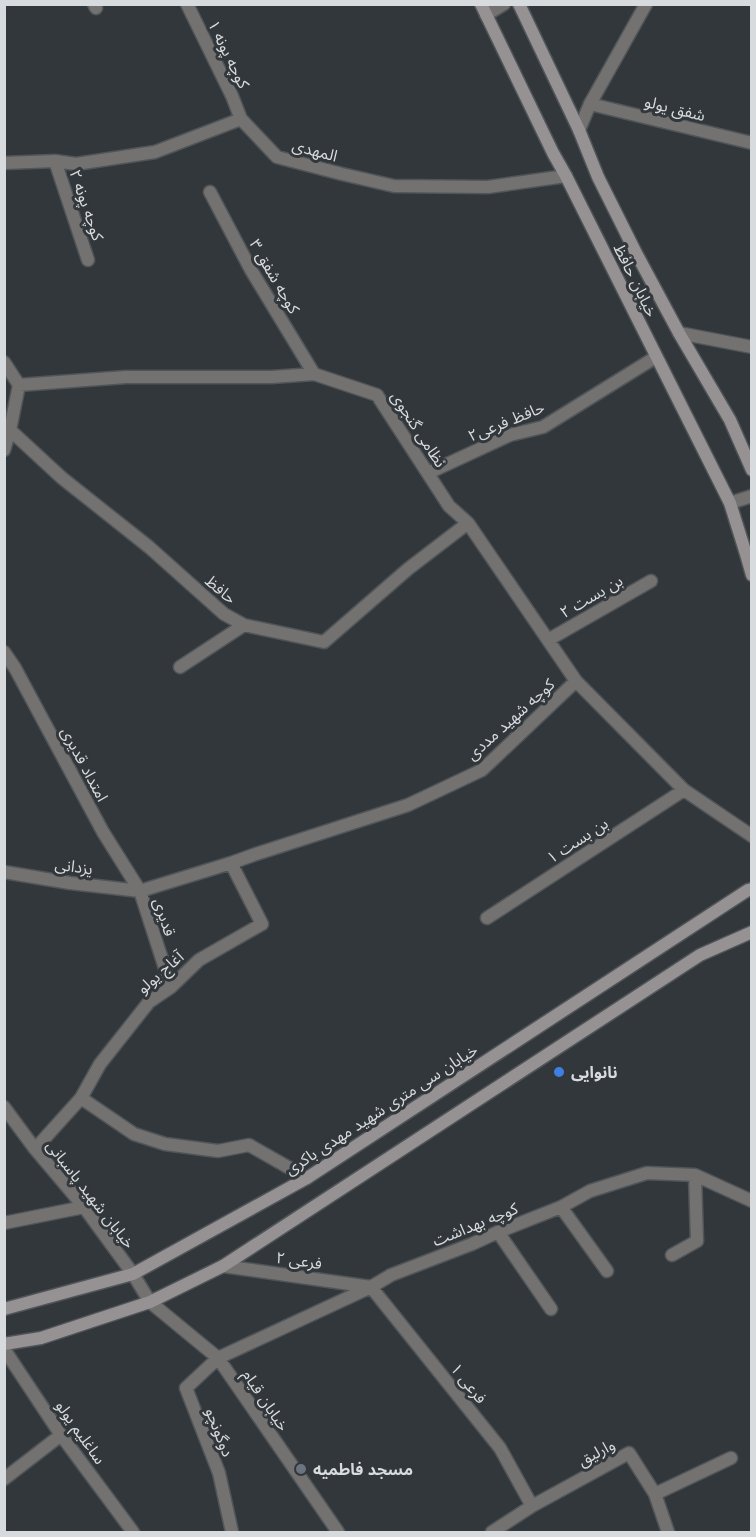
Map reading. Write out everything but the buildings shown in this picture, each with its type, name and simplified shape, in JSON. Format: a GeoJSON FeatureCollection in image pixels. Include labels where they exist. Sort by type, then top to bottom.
{"type":"FeatureCollection","features":[{"type":"Feature","properties":{"kind":"main road","name":"خیابان حافظ"},"geometry":{"type":"LineString","coordinates":[[519,4],[579,130],[612,206],[679,333],[730,420],[752,470]]}},
{"type":"Feature","properties":{"kind":"main road","name":"خیابان حافظ"},"geometry":{"type":"LineString","coordinates":[[483,10],[730,503],[752,575]]}},
{"type":"Feature","properties":{"kind":"main road","name":"خیابان سی متری شهید مهدی باکری"},"geometry":{"type":"LineString","coordinates":[[4,1309],[133,1274],[306,1178],[752,889]]}},
{"type":"Feature","properties":{"kind":"main road"},"geometry":{"type":"LineString","coordinates":[[4,1344],[41,1338],[150,1302],[223,1266],[700,955],[752,932]]}},
{"type":"Feature","properties":{"kind":"street","name":"کوچه پونه ۱"},"geometry":{"type":"LineString","coordinates":[[187,4],[241,119]]}},
{"type":"Feature","properties":{"kind":"street"},"geometry":{"type":"LineString","coordinates":[[483,10],[504,4]]}},
{"type":"Feature","properties":{"kind":"street"},"geometry":{"type":"LineString","coordinates":[[579,130],[590,104],[646,4]]}},
{"type":"Feature","properties":{"kind":"street","name":"شفق یولو"},"geometry":{"type":"LineString","coordinates":[[590,104],[752,143]]}},
{"type":"Feature","properties":{"kind":"street"},"geometry":{"type":"LineString","coordinates":[[4,163],[55,161],[76,164],[155,152],[241,119]]}},
{"type":"Feature","properties":{"kind":"street","name":"المهدی"},"geometry":{"type":"LineString","coordinates":[[241,119],[278,157],[394,186],[488,187],[566,177]]}},
{"type":"Feature","properties":{"kind":"street","name":"کوچه پونه ۲"},"geometry":{"type":"LineString","coordinates":[[55,161],[88,260]]}},
{"type":"Feature","properties":{"kind":"street","name":"کوچه شفق ۳"},"geometry":{"type":"LineString","coordinates":[[210,192],[251,270],[314,374]]}},
{"type":"Feature","properties":{"kind":"street"},"geometry":{"type":"LineString","coordinates":[[679,333],[752,347]]}},
{"type":"Feature","properties":{"kind":"street","name":"حافظ فرعی۲"},"geometry":{"type":"LineString","coordinates":[[428,473],[510,435],[543,427],[656,357]]}},
{"type":"Feature","properties":{"kind":"street"},"geometry":{"type":"LineString","coordinates":[[4,362],[19,385],[4,450]]}},
{"type":"Feature","properties":{"kind":"street","name":"نظامی گنجوی"},"geometry":{"type":"LineString","coordinates":[[19,385],[126,377],[272,377],[314,374],[377,395],[449,506],[468,523],[576,681]]}},
{"type":"Feature","properties":{"kind":"street","name":"حافظ"},"geometry":{"type":"LineString","coordinates":[[10,430],[62,478],[149,547],[224,614],[244,625],[324,642],[408,569],[468,523]]}},
{"type":"Feature","properties":{"kind":"street"},"geometry":{"type":"LineString","coordinates":[[730,503],[752,496]]}},
{"type":"Feature","properties":{"kind":"street","name":"بن بست ۲"},"geometry":{"type":"LineString","coordinates":[[548,640],[651,581]]}},
{"type":"Feature","properties":{"kind":"street"},"geometry":{"type":"LineString","coordinates":[[180,667],[244,625]]}},
{"type":"Feature","properties":{"kind":"street","name":"امتداد قدیری"},"geometry":{"type":"LineString","coordinates":[[4,652],[15,668],[103,832],[140,891]]}},
{"type":"Feature","properties":{"kind":"street","name":"کوچه شهید مددی"},"geometry":{"type":"LineString","coordinates":[[140,891],[408,805],[482,770],[576,681],[684,790],[752,836]]}},
{"type":"Feature","properties":{"kind":"street","name":"بن بست ۱"},"geometry":{"type":"LineString","coordinates":[[487,918],[684,790]]}},
{"type":"Feature","properties":{"kind":"street","name":"آغاج یولو"},"geometry":{"type":"LineString","coordinates":[[36,1149],[81,1098],[100,1064],[149,1002],[171,987],[199,960],[262,924],[231,863]]}},
{"type":"Feature","properties":{"kind":"street","name":"یزدانی"},"geometry":{"type":"LineString","coordinates":[[4,872],[69,883],[140,891]]}},
{"type":"Feature","properties":{"kind":"street","name":"قدیری"},"geometry":{"type":"LineString","coordinates":[[140,891],[171,987]]}},
{"type":"Feature","properties":{"kind":"street"},"geometry":{"type":"LineString","coordinates":[[81,1098],[134,1134],[165,1144],[218,1151],[249,1145],[306,1178]]}},
{"type":"Feature","properties":{"kind":"street","name":"خیابان شهید پاسبانی"},"geometry":{"type":"LineString","coordinates":[[4,1107],[84,1208],[133,1274],[150,1302]]}},
{"type":"Feature","properties":{"kind":"street","name":"کوچه بهداشت"},"geometry":{"type":"LineString","coordinates":[[218,1358],[371,1287],[390,1275],[561,1207],[590,1191],[646,1173],[694,1175],[752,1201]]}},
{"type":"Feature","properties":{"kind":"street"},"geometry":{"type":"LineString","coordinates":[[672,1256],[696,1241],[694,1175]]}},
{"type":"Feature","properties":{"kind":"street"},"geometry":{"type":"LineString","coordinates":[[561,1207],[608,1271]]}},
{"type":"Feature","properties":{"kind":"street"},"geometry":{"type":"LineString","coordinates":[[4,1223],[84,1208]]}},
{"type":"Feature","properties":{"kind":"street"},"geometry":{"type":"LineString","coordinates":[[498,1232],[551,1310]]}},
{"type":"Feature","properties":{"kind":"street","name":"فرعی ۲"},"geometry":{"type":"LineString","coordinates":[[223,1266],[371,1287]]}},
{"type":"Feature","properties":{"kind":"street","name":"فرعی ۱"},"geometry":{"type":"LineString","coordinates":[[371,1287],[500,1448],[532,1506]]}},
{"type":"Feature","properties":{"kind":"street","name":"خیابان قیام"},"geometry":{"type":"LineString","coordinates":[[150,1302],[218,1358],[338,1533]]}},
{"type":"Feature","properties":{"kind":"street","name":"ساغلیم یولو"},"geometry":{"type":"LineString","coordinates":[[4,1349],[61,1435],[133,1533]]}},
{"type":"Feature","properties":{"kind":"street","name":"دوگونچو"},"geometry":{"type":"LineString","coordinates":[[218,1358],[186,1388],[219,1473],[232,1533]]}},
{"type":"Feature","properties":{"kind":"street"},"geometry":{"type":"LineString","coordinates":[[4,1479],[61,1435]]}},
{"type":"Feature","properties":{"kind":"street","name":"وارلیق"},"geometry":{"type":"LineString","coordinates":[[532,1506],[629,1453],[655,1494],[668,1533]]}},
{"type":"Feature","properties":{"kind":"street"},"geometry":{"type":"LineString","coordinates":[[655,1494],[731,1458]]}},
{"type":"Feature","properties":{"kind":"street"},"geometry":{"type":"LineString","coordinates":[[492,1533],[532,1506]]}},
{"type":"Feature","properties":{"kind":"place","name":"نانوایی"},"geometry":{"type":"Point","coordinates":[559,1072]}},
{"type":"Feature","properties":{"kind":"place","name":"مسجد فاطمیه"},"geometry":{"type":"Point","coordinates":[301,1469]}}]}
